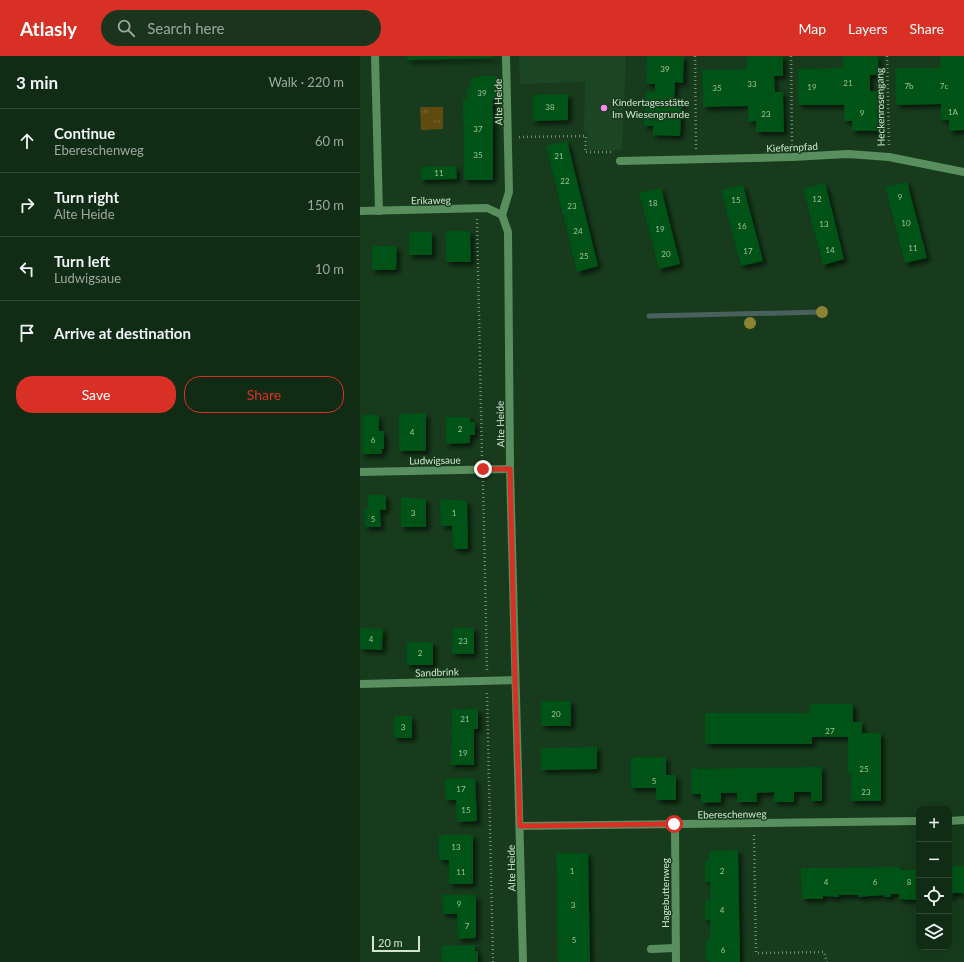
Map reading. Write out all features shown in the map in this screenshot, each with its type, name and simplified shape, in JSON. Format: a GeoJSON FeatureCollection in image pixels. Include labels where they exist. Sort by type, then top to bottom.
{"type":"FeatureCollection","features":[{"type":"Feature","properties":{"kind":"street"},"geometry":{"type":"LineString","coordinates":[[375,56],[379,211]]}},
{"type":"Feature","properties":{"kind":"street","name":"Alte Heide"},"geometry":{"type":"LineString","coordinates":[[506,56],[509,192],[502,215],[508,232],[510,469],[523,962]]}},
{"type":"Feature","properties":{"kind":"street","name":"Kiefernpfad"},"geometry":{"type":"LineString","coordinates":[[620,161],[696,160],[848,154],[889,157],[964,172]]}},
{"type":"Feature","properties":{"kind":"street","name":"Erikaweg"},"geometry":{"type":"LineString","coordinates":[[360,211],[487,208],[502,215]]}},
{"type":"Feature","properties":{"kind":"street","name":"Ludwigsaue"},"geometry":{"type":"LineString","coordinates":[[360,472],[510,469]]}},
{"type":"Feature","properties":{"kind":"street","name":"Sandbrink"},"geometry":{"type":"LineString","coordinates":[[360,684],[515,680]]}},
{"type":"Feature","properties":{"kind":"street"},"geometry":{"type":"LineString","coordinates":[[952,820],[964,820]]}},
{"type":"Feature","properties":{"kind":"street","name":"Ebereschenweg"},"geometry":{"type":"LineString","coordinates":[[520,826],[916,821]]}},
{"type":"Feature","properties":{"kind":"street","name":"Hagebuttenweg"},"geometry":{"type":"LineString","coordinates":[[674,824],[676,962]]}},
{"type":"Feature","properties":{"kind":"street"},"geometry":{"type":"LineString","coordinates":[[651,949],[676,948]]}},
{"type":"Feature","properties":{"kind":"path"},"geometry":{"type":"LineString","coordinates":[[695,56],[696,160]]}},
{"type":"Feature","properties":{"kind":"path"},"geometry":{"type":"LineString","coordinates":[[791,56],[792,157]]}},
{"type":"Feature","properties":{"kind":"path","name":"Heckenrosengang"},"geometry":{"type":"LineString","coordinates":[[888,56],[889,157]]}},
{"type":"Feature","properties":{"kind":"path"},"geometry":{"type":"LineString","coordinates":[[508,137],[586,136],[585,152],[620,153],[620,161]]}},
{"type":"Feature","properties":{"kind":"path"},"geometry":{"type":"LineString","coordinates":[[477,209],[493,962]]}},
{"type":"Feature","properties":{"kind":"path"},"geometry":{"type":"LineString","coordinates":[[754,834],[756,953],[824,952],[827,962]]}},
{"type":"Feature","properties":{"kind":"shaded area","name":"Kindertagesstätte Im Wiesengrunde"},"geometry":{"type":"Polygon","coordinates":[[[519,56],[626,56],[622,150],[587,150],[588,132],[584,132],[585,82],[520,84],[519,56]]]}},
{"type":"Feature","properties":{"kind":"green space"},"geometry":{"type":"Polygon","coordinates":[[[420,107],[443,107],[443,129],[421,130],[420,107]]]}},
{"type":"Feature","properties":{"kind":"building"},"geometry":{"type":"Polygon","coordinates":[[[407,56],[494,56],[494,58],[407,60],[407,56]]]}},
{"type":"Feature","properties":{"kind":"building"},"geometry":{"type":"Polygon","coordinates":[[[647,56],[684,56],[683,83],[675,82],[674,98],[682,99],[680,136],[653,135],[653,126],[644,126],[646,91],[655,92],[655,84],[646,84],[647,56]]]}},
{"type":"Feature","properties":{"kind":"building"},"geometry":{"type":"Polygon","coordinates":[[[747,56],[783,56],[783,76],[774,76],[775,92],[783,92],[784,132],[756,132],[756,121],[748,122],[748,106],[703,107],[702,70],[747,69],[747,56]]]}},
{"type":"Feature","properties":{"kind":"building"},"geometry":{"type":"Polygon","coordinates":[[[843,56],[878,56],[879,75],[870,75],[870,91],[879,91],[880,131],[852,131],[852,121],[844,121],[844,105],[798,105],[798,69],[843,68],[843,56]]]}},
{"type":"Feature","properties":{"kind":"building"},"geometry":{"type":"Polygon","coordinates":[[[940,56],[964,56],[964,130],[949,131],[949,120],[941,120],[941,104],[896,105],[895,68],[940,68],[940,56]]]}},
{"type":"Feature","properties":{"kind":"building"},"geometry":{"type":"Polygon","coordinates":[[[497,76],[497,99],[493,99],[493,180],[464,180],[463,99],[467,99],[467,87],[471,87],[471,78],[497,76]]]}},
{"type":"Feature","properties":{"kind":"building"},"geometry":{"type":"Polygon","coordinates":[[[568,94],[568,120],[533,121],[533,95],[568,94]]]}},
{"type":"Feature","properties":{"kind":"building"},"geometry":{"type":"Polygon","coordinates":[[[567,141],[598,266],[577,272],[546,146],[567,141]]]}},
{"type":"Feature","properties":{"kind":"building"},"geometry":{"type":"Polygon","coordinates":[[[456,166],[457,179],[421,180],[421,167],[456,166]]]}},
{"type":"Feature","properties":{"kind":"building"},"geometry":{"type":"Polygon","coordinates":[[[907,182],[927,258],[905,263],[885,187],[907,182]]]}},
{"type":"Feature","properties":{"kind":"building"},"geometry":{"type":"Polygon","coordinates":[[[825,183],[844,259],[823,265],[803,189],[825,183]]]}},
{"type":"Feature","properties":{"kind":"building"},"geometry":{"type":"Polygon","coordinates":[[[743,185],[763,261],[741,266],[721,190],[743,185]]]}},
{"type":"Feature","properties":{"kind":"building"},"geometry":{"type":"Polygon","coordinates":[[[661,188],[680,264],[659,269],[639,193],[661,188]]]}},
{"type":"Feature","properties":{"kind":"building"},"geometry":{"type":"Polygon","coordinates":[[[446,231],[470,231],[471,262],[446,262],[446,231]]]}},
{"type":"Feature","properties":{"kind":"building"},"geometry":{"type":"Polygon","coordinates":[[[409,232],[432,232],[432,255],[409,255],[409,232]]]}},
{"type":"Feature","properties":{"kind":"building"},"geometry":{"type":"Polygon","coordinates":[[[372,246],[397,246],[396,270],[372,270],[372,246]]]}},
{"type":"Feature","properties":{"kind":"building"},"geometry":{"type":"Polygon","coordinates":[[[426,413],[426,451],[399,451],[399,414],[426,413]]]}},
{"type":"Feature","properties":{"kind":"building"},"geometry":{"type":"Polygon","coordinates":[[[362,415],[379,415],[379,431],[384,431],[384,449],[382,449],[382,454],[362,454],[362,415]]]}},
{"type":"Feature","properties":{"kind":"building"},"geometry":{"type":"Polygon","coordinates":[[[446,417],[470,417],[470,422],[475,422],[475,435],[470,435],[470,443],[446,444],[446,417]]]}},
{"type":"Feature","properties":{"kind":"building"},"geometry":{"type":"Polygon","coordinates":[[[368,495],[386,495],[386,510],[380,510],[381,527],[365,527],[365,508],[368,508],[368,495]]]}},
{"type":"Feature","properties":{"kind":"building"},"geometry":{"type":"Polygon","coordinates":[[[401,497],[426,499],[426,527],[401,527],[401,497]]]}},
{"type":"Feature","properties":{"kind":"building"},"geometry":{"type":"Polygon","coordinates":[[[440,499],[467,501],[468,549],[453,549],[452,526],[441,526],[440,499]]]}},
{"type":"Feature","properties":{"kind":"building"},"geometry":{"type":"Polygon","coordinates":[[[360,628],[383,629],[382,650],[360,649],[360,628]]]}},
{"type":"Feature","properties":{"kind":"building"},"geometry":{"type":"Polygon","coordinates":[[[453,628],[474,628],[474,654],[452,654],[453,628]]]}},
{"type":"Feature","properties":{"kind":"building"},"geometry":{"type":"Polygon","coordinates":[[[407,642],[433,642],[433,665],[407,665],[407,642]]]}},
{"type":"Feature","properties":{"kind":"building"},"geometry":{"type":"Polygon","coordinates":[[[541,701],[571,701],[571,726],[541,726],[541,701]]]}},
{"type":"Feature","properties":{"kind":"building"},"geometry":{"type":"Polygon","coordinates":[[[810,704],[853,704],[853,722],[862,722],[862,733],[881,733],[881,801],[851,801],[851,773],[848,773],[848,737],[812,737],[812,744],[705,744],[705,713],[810,713],[810,704]]]}},
{"type":"Feature","properties":{"kind":"building"},"geometry":{"type":"Polygon","coordinates":[[[452,709],[478,709],[478,729],[474,729],[474,765],[451,765],[452,709]]]}},
{"type":"Feature","properties":{"kind":"building"},"geometry":{"type":"Polygon","coordinates":[[[394,716],[412,716],[412,738],[394,738],[394,716]]]}},
{"type":"Feature","properties":{"kind":"building"},"geometry":{"type":"Polygon","coordinates":[[[597,747],[597,769],[541,770],[541,748],[597,747]]]}},
{"type":"Feature","properties":{"kind":"building"},"geometry":{"type":"Polygon","coordinates":[[[631,757],[666,757],[666,775],[676,775],[676,800],[656,800],[656,788],[631,788],[631,757]]]}},
{"type":"Feature","properties":{"kind":"building"},"geometry":{"type":"Polygon","coordinates":[[[822,767],[822,801],[811,801],[811,792],[794,792],[794,802],[774,802],[774,792],[757,793],[757,802],[737,802],[737,793],[721,793],[721,802],[701,803],[701,794],[691,794],[691,769],[822,767]]]}},
{"type":"Feature","properties":{"kind":"building"},"geometry":{"type":"Polygon","coordinates":[[[475,778],[477,821],[457,822],[456,800],[446,800],[445,779],[475,778]]]}},
{"type":"Feature","properties":{"kind":"building"},"geometry":{"type":"Polygon","coordinates":[[[439,835],[473,835],[473,884],[449,884],[449,860],[439,860],[439,835]]]}},
{"type":"Feature","properties":{"kind":"building"},"geometry":{"type":"Polygon","coordinates":[[[738,850],[740,962],[706,961],[706,940],[710,939],[710,920],[705,920],[705,900],[710,900],[710,881],[705,882],[705,860],[709,860],[709,851],[738,850]]]}},
{"type":"Feature","properties":{"kind":"building"},"geometry":{"type":"Polygon","coordinates":[[[556,853],[588,853],[590,962],[558,962],[556,853]]]}},
{"type":"Feature","properties":{"kind":"building"},"geometry":{"type":"Polygon","coordinates":[[[952,866],[964,866],[964,895],[962,893],[952,893],[952,866]]]}},
{"type":"Feature","properties":{"kind":"building"},"geometry":{"type":"Polygon","coordinates":[[[900,867],[900,870],[916,870],[916,900],[899,899],[899,894],[891,894],[891,897],[884,897],[884,895],[858,897],[858,895],[839,895],[839,897],[823,896],[823,899],[802,899],[801,868],[900,867]]]}},
{"type":"Feature","properties":{"kind":"building"},"geometry":{"type":"Polygon","coordinates":[[[442,895],[476,895],[476,938],[458,939],[457,914],[443,914],[442,895]]]}},
{"type":"Feature","properties":{"kind":"building"},"geometry":{"type":"Polygon","coordinates":[[[475,945],[475,951],[478,951],[478,962],[442,962],[441,946],[475,945]]]}},
{"type":"Feature","properties":{"kind":"waterway"},"geometry":{"type":"LineString","coordinates":[[649,316],[822,312]]}},
{"type":"Feature","properties":{"kind":"place","name":"Kindertagesstätte Im Wiesengrunde"},"geometry":{"type":"Point","coordinates":[604,108]}},
{"type":"Feature","properties":{"kind":"route"},"geometry":{"type":"LineString","coordinates":[[483,469],[510,469],[520,826],[674,824]]}}]}
